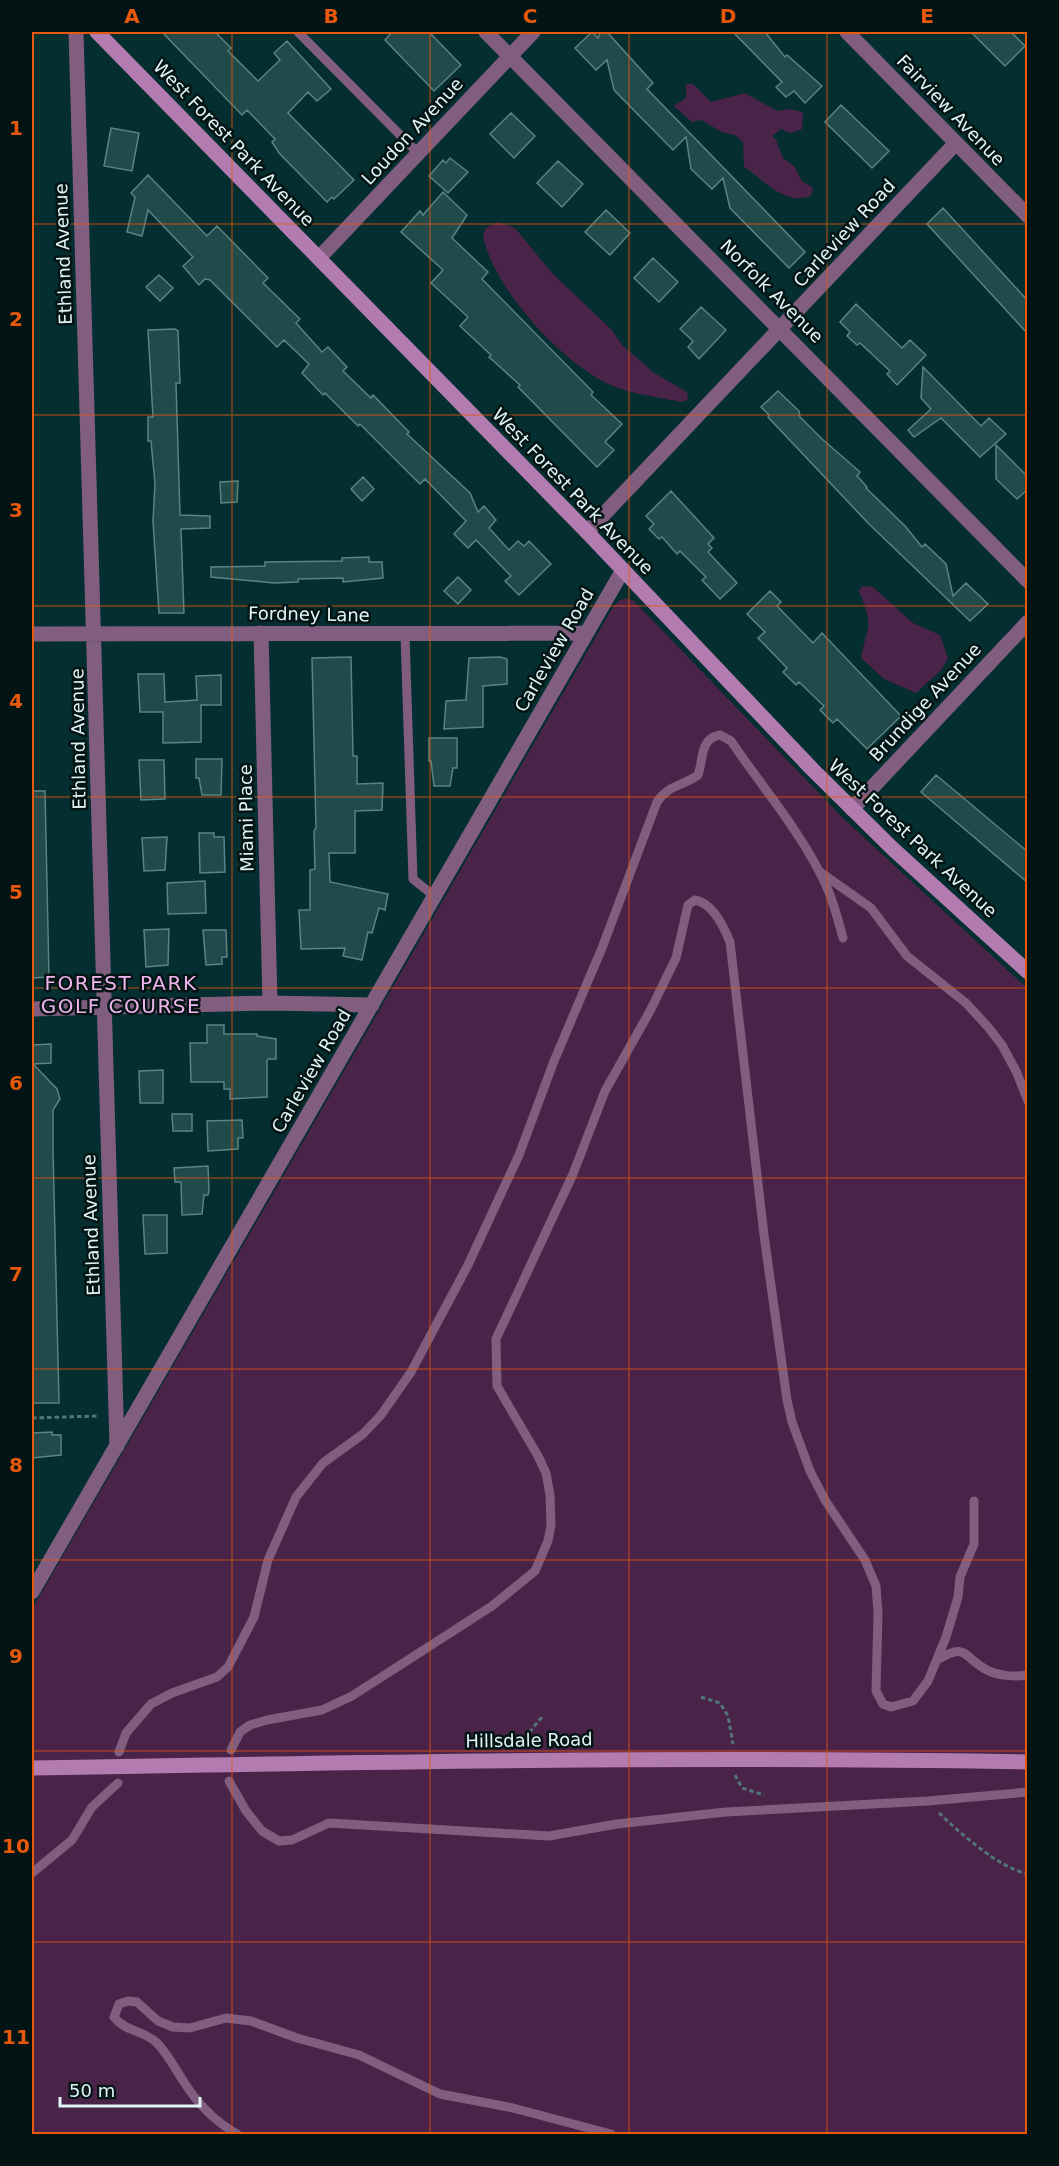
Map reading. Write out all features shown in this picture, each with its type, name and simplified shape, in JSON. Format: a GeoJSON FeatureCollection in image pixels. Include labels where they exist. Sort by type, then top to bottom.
{"type":"FeatureCollection","features":[{"type":"Feature","properties":{"kind":"main road","name":"West Forest Park Avenue"},"geometry":{"type":"LineString","coordinates":[[97,32],[587,532],[852,809],[1028,972]]}},
{"type":"Feature","properties":{"kind":"main road","name":"Hillsdale Road"},"geometry":{"type":"LineString","coordinates":[[32,1768],[602,1759],[789,1758],[1028,1762]]}},
{"type":"Feature","properties":{"kind":"street","name":"Ethland Avenue"},"geometry":{"type":"LineString","coordinates":[[76,32],[117,1446]]}},
{"type":"Feature","properties":{"kind":"street","name":"Norfolk Avenue"},"geometry":{"type":"LineString","coordinates":[[486,32],[781,327],[1028,581]]}},
{"type":"Feature","properties":{"kind":"street","name":"Loudon Avenue"},"geometry":{"type":"LineString","coordinates":[[319,258],[533,32]]}},
{"type":"Feature","properties":{"kind":"street","name":"Fairview Avenue"},"geometry":{"type":"LineString","coordinates":[[847,32],[1028,216]]}},
{"type":"Feature","properties":{"kind":"street","name":"Carleview Road"},"geometry":{"type":"LineString","coordinates":[[587,532],[956,143]]}},
{"type":"Feature","properties":{"kind":"street","name":"Carleview Road"},"geometry":{"type":"LineString","coordinates":[[32,1592],[622,570]]}},
{"type":"Feature","properties":{"kind":"street","name":"Brundige Avenue"},"geometry":{"type":"LineString","coordinates":[[852,809],[1028,622]]}},
{"type":"Feature","properties":{"kind":"street","name":"Miami Place"},"geometry":{"type":"LineString","coordinates":[[261,633],[270,1003]]}},
{"type":"Feature","properties":{"kind":"street","name":"Fordney Lane"},"geometry":{"type":"LineString","coordinates":[[32,634],[586,633]]}},
{"type":"Feature","properties":{"kind":"street"},"geometry":{"type":"LineString","coordinates":[[32,1009],[270,1003],[372,1005]]}},
{"type":"Feature","properties":{"kind":"lane"},"geometry":{"type":"LineString","coordinates":[[298,32],[418,153]]}},
{"type":"Feature","properties":{"kind":"lane"},"geometry":{"type":"LineString","coordinates":[[405,635],[413,879],[434,896]]}},
{"type":"Feature","properties":{"kind":"lane"},"geometry":{"type":"LineString","coordinates":[[119,1752],[126,1733],[151,1704],[172,1693],[217,1677],[228,1667],[254,1617],[268,1560],[296,1497],[323,1463],[363,1434],[381,1415],[411,1372],[468,1265],[519,1155],[554,1061],[602,948],[657,802],[670,788],[690,781],[698,775],[704,744],[712,737],[720,735],[731,741],[820,872],[834,906],[843,938]]}},
{"type":"Feature","properties":{"kind":"lane"},"geometry":{"type":"LineString","coordinates":[[820,872],[871,908],[907,956],[966,1003],[988,1027],[1002,1045],[1028,1101]]}},
{"type":"Feature","properties":{"kind":"lane"},"geometry":{"type":"LineString","coordinates":[[231,1750],[240,1732],[250,1725],[322,1710],[352,1696],[508,1595],[535,1571],[544,1556],[551,1525],[546,1473],[501,1395],[495,1363],[496,1339],[564,1195],[605,1091],[650,1011],[676,958],[688,904],[695,900],[706,905],[719,920],[730,942],[764,1235],[787,1400],[792,1422],[810,1470],[825,1500],[865,1560],[876,1586],[878,1613],[876,1691],[883,1704],[891,1707],[913,1701],[928,1681],[958,1597],[960,1577],[974,1544],[974,1501]]}},
{"type":"Feature","properties":{"kind":"lane"},"geometry":{"type":"LineString","coordinates":[[937,1660],[950,1652],[961,1650],[986,1670],[1015,1677],[1028,1675]]}},
{"type":"Feature","properties":{"kind":"lane"},"geometry":{"type":"LineString","coordinates":[[229,1781],[246,1811],[262,1831],[279,1841],[292,1840],[329,1823],[549,1836],[616,1824],[726,1812],[928,1801],[1028,1792]]}},
{"type":"Feature","properties":{"kind":"lane"},"geometry":{"type":"LineString","coordinates":[[32,1873],[72,1840],[92,1807],[118,1783]]}},
{"type":"Feature","properties":{"kind":"lane"},"geometry":{"type":"LineString","coordinates":[[237,2134],[222,2126],[204,2107],[157,2042],[119,2023],[114,2016],[119,2004],[128,2001],[137,2002],[158,2021],[173,2027],[190,2028],[226,2018],[251,2020],[297,2038],[359,2055],[440,2094],[513,2108],[611,2134]]}},
{"type":"Feature","properties":{"kind":"path"},"geometry":{"type":"LineString","coordinates":[[32,1418],[97,1416]]}},
{"type":"Feature","properties":{"kind":"path"},"geometry":{"type":"LineString","coordinates":[[520,1744],[542,1717]]}},
{"type":"Feature","properties":{"kind":"path"},"geometry":{"type":"LineString","coordinates":[[928,1801],[955,1829],[1016,1872],[1028,1874]]}},
{"type":"Feature","properties":{"kind":"shaded area"},"geometry":{"type":"Polygon","coordinates":[[[686,84],[693,84],[711,102],[745,93],[777,111],[790,109],[803,112],[802,129],[791,133],[781,129],[772,136],[783,158],[795,167],[802,181],[813,188],[811,196],[792,198],[775,190],[744,167],[743,142],[735,135],[721,132],[702,120],[692,122],[674,106],[686,98],[686,84]]]}},
{"type":"Feature","properties":{"kind":"shaded area"},"geometry":{"type":"Polygon","coordinates":[[[498,222],[515,228],[553,274],[611,329],[622,345],[654,373],[687,392],[688,400],[681,402],[638,394],[613,386],[573,361],[553,343],[516,301],[489,257],[483,236],[486,228],[498,222]]]}},
{"type":"Feature","properties":{"kind":"shaded area"},"geometry":{"type":"Polygon","coordinates":[[[862,586],[873,587],[913,623],[940,635],[948,658],[941,670],[916,693],[884,679],[861,658],[868,625],[867,612],[859,591],[862,586]]]}},
{"type":"Feature","properties":{"kind":"shaded area"},"geometry":{"type":"Polygon","coordinates":[[[627,598],[634,601],[843,818],[1027,988],[1027,2134],[32,2134],[32,1609],[613,607],[620,600],[627,598]]]}},
{"type":"Feature","properties":{"kind":"building"},"geometry":{"type":"Polygon","coordinates":[[[162,32],[215,32],[231,48],[228,51],[258,81],[280,60],[274,53],[287,41],[331,89],[317,101],[308,92],[288,113],[354,180],[334,199],[332,197],[327,202],[279,153],[272,142],[275,139],[247,110],[242,115],[162,32]]]}},
{"type":"Feature","properties":{"kind":"building"},"geometry":{"type":"Polygon","coordinates":[[[392,32],[429,32],[461,65],[434,91],[385,40],[392,32]]]}},
{"type":"Feature","properties":{"kind":"building"},"geometry":{"type":"Polygon","coordinates":[[[592,32],[598,38],[601,32],[607,32],[653,83],[647,89],[805,252],[789,268],[730,208],[723,178],[712,189],[691,169],[686,137],[673,150],[614,90],[607,60],[596,70],[575,48],[592,32]]]}},
{"type":"Feature","properties":{"kind":"building"},"geometry":{"type":"Polygon","coordinates":[[[733,32],[765,32],[785,57],[787,55],[822,86],[805,103],[794,91],[786,97],[776,87],[782,82],[733,32]]]}},
{"type":"Feature","properties":{"kind":"building"},"geometry":{"type":"Polygon","coordinates":[[[971,32],[1011,32],[1025,46],[1005,66],[971,32]]]}},
{"type":"Feature","properties":{"kind":"building"},"geometry":{"type":"Polygon","coordinates":[[[841,105],[889,151],[872,168],[825,122],[841,105]]]}},
{"type":"Feature","properties":{"kind":"building"},"geometry":{"type":"Polygon","coordinates":[[[511,113],[535,136],[514,158],[490,134],[511,113]]]}},
{"type":"Feature","properties":{"kind":"building"},"geometry":{"type":"Polygon","coordinates":[[[111,128],[139,133],[132,171],[104,166],[111,128]]]}},
{"type":"Feature","properties":{"kind":"building"},"geometry":{"type":"Polygon","coordinates":[[[450,158],[468,172],[448,193],[429,176],[443,160],[446,163],[450,158]]]}},
{"type":"Feature","properties":{"kind":"building"},"geometry":{"type":"Polygon","coordinates":[[[558,161],[583,184],[562,207],[537,183],[558,161]]]}},
{"type":"Feature","properties":{"kind":"building"},"geometry":{"type":"Polygon","coordinates":[[[148,175],[207,236],[217,226],[268,278],[263,283],[300,319],[296,323],[322,352],[328,347],[347,367],[343,371],[371,398],[373,395],[409,432],[407,434],[470,493],[478,512],[484,506],[496,520],[489,528],[509,550],[518,541],[524,546],[529,541],[551,564],[519,595],[505,581],[511,576],[476,540],[468,548],[454,534],[466,521],[425,479],[420,484],[360,424],[358,426],[302,373],[309,364],[284,340],[277,347],[210,280],[205,279],[199,285],[183,266],[193,257],[148,210],[142,236],[127,232],[135,197],[131,193],[148,175]]]}},
{"type":"Feature","properties":{"kind":"building"},"geometry":{"type":"Polygon","coordinates":[[[443,192],[467,215],[452,238],[488,272],[482,279],[593,392],[591,395],[622,424],[605,442],[614,450],[597,467],[518,387],[520,385],[489,357],[491,355],[460,326],[468,317],[431,283],[443,270],[401,232],[420,211],[423,215],[443,192]]]}},
{"type":"Feature","properties":{"kind":"building"},"geometry":{"type":"Polygon","coordinates":[[[943,208],[1028,301],[1028,334],[927,224],[943,208]]]}},
{"type":"Feature","properties":{"kind":"building"},"geometry":{"type":"Polygon","coordinates":[[[606,210],[630,233],[610,255],[585,232],[606,210]]]}},
{"type":"Feature","properties":{"kind":"building"},"geometry":{"type":"Polygon","coordinates":[[[653,258],[678,282],[659,302],[634,278],[653,258]]]}},
{"type":"Feature","properties":{"kind":"building"},"geometry":{"type":"Polygon","coordinates":[[[159,275],[173,288],[160,301],[146,287],[159,275]]]}},
{"type":"Feature","properties":{"kind":"building"},"geometry":{"type":"Polygon","coordinates":[[[856,304],[902,348],[910,340],[926,355],[897,385],[887,374],[890,371],[860,343],[857,345],[847,336],[850,332],[840,322],[856,304]]]}},
{"type":"Feature","properties":{"kind":"building"},"geometry":{"type":"Polygon","coordinates":[[[701,307],[726,330],[699,359],[688,347],[693,341],[680,329],[701,307]]]}},
{"type":"Feature","properties":{"kind":"building"},"geometry":{"type":"Polygon","coordinates":[[[175,329],[178,331],[180,383],[176,383],[180,515],[210,516],[210,528],[181,529],[184,613],[159,613],[153,521],[155,484],[151,441],[148,441],[148,417],[153,417],[148,330],[175,329]]]}},
{"type":"Feature","properties":{"kind":"building"},"geometry":{"type":"Polygon","coordinates":[[[923,367],[981,426],[989,418],[1006,434],[980,457],[941,418],[914,437],[908,430],[931,409],[921,398],[923,367]]]}},
{"type":"Feature","properties":{"kind":"building"},"geometry":{"type":"Polygon","coordinates":[[[778,391],[799,411],[800,417],[822,439],[860,472],[857,476],[866,488],[905,526],[922,547],[925,544],[946,564],[953,596],[966,583],[988,604],[970,621],[868,523],[768,417],[769,415],[761,407],[778,391]]]}},
{"type":"Feature","properties":{"kind":"building"},"geometry":{"type":"Polygon","coordinates":[[[996,445],[1028,477],[1028,489],[1017,499],[996,479],[996,445]]]}},
{"type":"Feature","properties":{"kind":"building"},"geometry":{"type":"Polygon","coordinates":[[[363,477],[374,489],[362,501],[351,489],[363,477]]]}},
{"type":"Feature","properties":{"kind":"building"},"geometry":{"type":"Polygon","coordinates":[[[238,481],[237,502],[221,503],[220,482],[238,481]]]}},
{"type":"Feature","properties":{"kind":"building"},"geometry":{"type":"Polygon","coordinates":[[[671,491],[714,538],[708,544],[712,548],[708,552],[737,583],[720,599],[702,580],[706,577],[680,551],[677,554],[662,537],[659,539],[649,529],[654,524],[646,516],[671,491]]]}},
{"type":"Feature","properties":{"kind":"building"},"geometry":{"type":"Polygon","coordinates":[[[369,557],[369,562],[382,562],[383,578],[343,582],[343,578],[298,579],[298,582],[274,583],[211,577],[211,567],[265,566],[265,562],[342,561],[342,558],[369,557]]]}},
{"type":"Feature","properties":{"kind":"building"},"geometry":{"type":"Polygon","coordinates":[[[458,577],[471,590],[458,604],[444,591],[458,577]]]}},
{"type":"Feature","properties":{"kind":"building"},"geometry":{"type":"Polygon","coordinates":[[[770,591],[781,602],[777,606],[813,643],[822,633],[901,716],[867,749],[837,719],[833,723],[820,710],[824,706],[799,682],[796,685],[783,672],[787,668],[758,638],[765,632],[747,614],[770,591]]]}},
{"type":"Feature","properties":{"kind":"building"},"geometry":{"type":"Polygon","coordinates":[[[351,657],[353,756],[357,756],[357,784],[383,783],[382,810],[355,811],[355,853],[329,853],[330,882],[388,894],[385,910],[379,908],[372,933],[368,932],[362,960],[343,956],[345,948],[301,949],[299,910],[310,910],[310,870],[315,869],[312,658],[351,657]]]}},
{"type":"Feature","properties":{"kind":"building"},"geometry":{"type":"Polygon","coordinates":[[[500,657],[507,659],[507,684],[483,686],[483,727],[444,729],[446,701],[466,700],[469,658],[500,657]]]}},
{"type":"Feature","properties":{"kind":"building"},"geometry":{"type":"Polygon","coordinates":[[[138,674],[164,674],[165,702],[197,700],[196,676],[221,675],[221,705],[201,705],[201,742],[163,743],[163,712],[140,712],[138,674]]]}},
{"type":"Feature","properties":{"kind":"building"},"geometry":{"type":"Polygon","coordinates":[[[429,738],[457,738],[457,768],[453,768],[450,786],[434,786],[431,761],[429,761],[429,738]]]}},
{"type":"Feature","properties":{"kind":"building"},"geometry":{"type":"Polygon","coordinates":[[[196,759],[222,759],[221,795],[202,795],[199,778],[196,778],[196,759]]]}},
{"type":"Feature","properties":{"kind":"building"},"geometry":{"type":"Polygon","coordinates":[[[139,760],[164,760],[165,799],[141,800],[139,760]]]}},
{"type":"Feature","properties":{"kind":"building"},"geometry":{"type":"Polygon","coordinates":[[[936,775],[1028,852],[1028,883],[921,792],[936,775]]]}},
{"type":"Feature","properties":{"kind":"building"},"geometry":{"type":"Polygon","coordinates":[[[32,791],[45,791],[49,977],[32,978],[32,791]]]}},
{"type":"Feature","properties":{"kind":"building"},"geometry":{"type":"Polygon","coordinates":[[[199,833],[214,833],[214,837],[224,837],[225,872],[200,873],[199,833]]]}},
{"type":"Feature","properties":{"kind":"building"},"geometry":{"type":"Polygon","coordinates":[[[167,837],[165,870],[144,871],[142,838],[167,837]]]}},
{"type":"Feature","properties":{"kind":"building"},"geometry":{"type":"Polygon","coordinates":[[[205,881],[206,913],[168,914],[167,883],[205,881]]]}},
{"type":"Feature","properties":{"kind":"building"},"geometry":{"type":"Polygon","coordinates":[[[169,929],[168,965],[146,967],[144,930],[169,929]]]}},
{"type":"Feature","properties":{"kind":"building"},"geometry":{"type":"Polygon","coordinates":[[[203,930],[226,930],[227,957],[222,957],[222,964],[206,965],[203,930]]]}},
{"type":"Feature","properties":{"kind":"building"},"geometry":{"type":"Polygon","coordinates":[[[207,1025],[224,1025],[224,1034],[257,1034],[257,1036],[276,1039],[276,1059],[267,1061],[267,1097],[230,1099],[230,1089],[224,1089],[224,1082],[191,1082],[190,1043],[207,1043],[207,1025]]]}},
{"type":"Feature","properties":{"kind":"building"},"geometry":{"type":"Polygon","coordinates":[[[51,1044],[51,1063],[33,1064],[57,1089],[60,1099],[53,1110],[59,1403],[32,1403],[32,1045],[51,1044]]]}},
{"type":"Feature","properties":{"kind":"building"},"geometry":{"type":"Polygon","coordinates":[[[163,1070],[163,1103],[140,1103],[139,1071],[163,1070]]]}},
{"type":"Feature","properties":{"kind":"building"},"geometry":{"type":"Polygon","coordinates":[[[172,1114],[192,1114],[192,1131],[173,1131],[172,1114]]]}},
{"type":"Feature","properties":{"kind":"building"},"geometry":{"type":"Polygon","coordinates":[[[242,1120],[243,1138],[238,1138],[238,1149],[208,1151],[207,1121],[242,1120]]]}},
{"type":"Feature","properties":{"kind":"building"},"geometry":{"type":"Polygon","coordinates":[[[208,1166],[209,1190],[208,1195],[204,1195],[202,1214],[182,1215],[181,1182],[175,1182],[174,1168],[208,1166]]]}},
{"type":"Feature","properties":{"kind":"building"},"geometry":{"type":"Polygon","coordinates":[[[143,1215],[167,1215],[167,1253],[145,1254],[143,1215]]]}},
{"type":"Feature","properties":{"kind":"building"},"geometry":{"type":"Polygon","coordinates":[[[52,1432],[52,1435],[61,1435],[61,1455],[32,1458],[32,1433],[52,1432]]]}},
{"type":"Feature","properties":{"kind":"district","name":"FOREST PARK GOLF COURSE"},"geometry":{"type":"Point","coordinates":[121,994]}}]}
